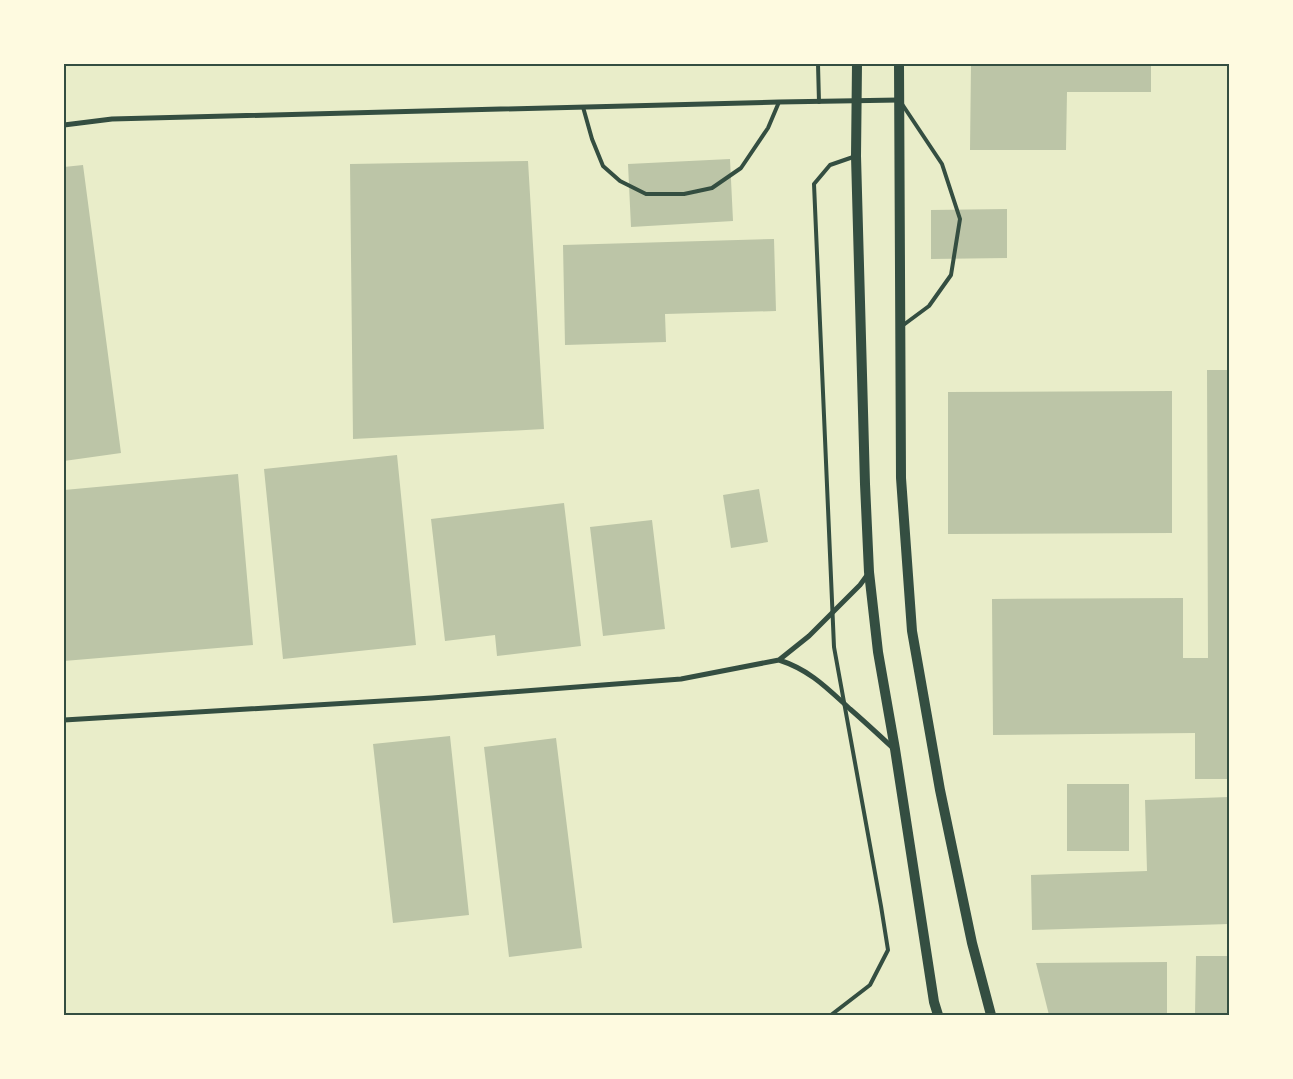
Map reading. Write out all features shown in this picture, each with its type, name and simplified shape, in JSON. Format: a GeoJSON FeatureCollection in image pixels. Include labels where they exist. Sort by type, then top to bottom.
{"type":"FeatureCollection","features":[{"type":"Feature","properties":{"kind":"main road"},"geometry":{"type":"LineString","coordinates":[[857,64],[856,156],[869,572],[878,652],[934,1002],[938,1015]]}},
{"type":"Feature","properties":{"kind":"main road"},"geometry":{"type":"LineString","coordinates":[[899,64],[901,478],[912,631],[940,790],[972,943],[991,1015]]}},
{"type":"Feature","properties":{"kind":"main road"},"geometry":{"type":"LineString","coordinates":[[931,1015],[934,1002]]}},
{"type":"Feature","properties":{"kind":"street"},"geometry":{"type":"LineString","coordinates":[[64,125],[112,118],[899,100]]}},
{"type":"Feature","properties":{"kind":"street"},"geometry":{"type":"LineString","coordinates":[[64,720],[432,698],[671,680],[779,660],[809,636],[860,585],[869,572]]}},
{"type":"Feature","properties":{"kind":"street"},"geometry":{"type":"LineString","coordinates":[[779,660],[794,665],[825,686],[894,749]]}},
{"type":"Feature","properties":{"kind":"lane"},"geometry":{"type":"LineString","coordinates":[[818,64],[818,102]]}},
{"type":"Feature","properties":{"kind":"lane"},"geometry":{"type":"LineString","coordinates":[[899,100],[942,164],[960,220],[951,275],[929,306],[900,328]]}},
{"type":"Feature","properties":{"kind":"lane"},"geometry":{"type":"LineString","coordinates":[[583,107],[592,139],[603,166],[620,181],[646,194],[684,194],[712,188],[741,168],[768,128],[779,102]]}},
{"type":"Feature","properties":{"kind":"lane"},"geometry":{"type":"LineString","coordinates":[[831,1015],[870,985],[888,950],[834,647],[814,184],[830,165],[856,156]]}},
{"type":"Feature","properties":{"kind":"building"},"geometry":{"type":"Polygon","coordinates":[[[971,64],[1151,64],[1151,92],[1067,92],[1066,150],[970,150],[971,64]]]}},
{"type":"Feature","properties":{"kind":"building"},"geometry":{"type":"Polygon","coordinates":[[[730,159],[733,221],[631,227],[628,164],[730,159]]]}},
{"type":"Feature","properties":{"kind":"building"},"geometry":{"type":"Polygon","coordinates":[[[528,161],[544,429],[353,439],[350,164],[528,161]]]}},
{"type":"Feature","properties":{"kind":"building"},"geometry":{"type":"Polygon","coordinates":[[[83,165],[121,453],[64,461],[64,167],[83,165]]]}},
{"type":"Feature","properties":{"kind":"building"},"geometry":{"type":"Polygon","coordinates":[[[1007,209],[1007,258],[931,259],[931,210],[1007,209]]]}},
{"type":"Feature","properties":{"kind":"building"},"geometry":{"type":"Polygon","coordinates":[[[774,239],[776,311],[665,314],[666,342],[565,345],[563,245],[774,239]]]}},
{"type":"Feature","properties":{"kind":"building"},"geometry":{"type":"Polygon","coordinates":[[[1207,370],[1229,370],[1229,779],[1195,779],[1195,733],[993,735],[992,599],[1183,598],[1183,658],[1208,658],[1207,370]]]}},
{"type":"Feature","properties":{"kind":"building"},"geometry":{"type":"Polygon","coordinates":[[[1172,391],[1172,533],[948,534],[948,392],[1172,391]]]}},
{"type":"Feature","properties":{"kind":"building"},"geometry":{"type":"Polygon","coordinates":[[[397,455],[416,645],[283,659],[264,469],[397,455]]]}},
{"type":"Feature","properties":{"kind":"building"},"geometry":{"type":"Polygon","coordinates":[[[238,474],[253,645],[64,661],[64,490],[238,474]]]}},
{"type":"Feature","properties":{"kind":"building"},"geometry":{"type":"Polygon","coordinates":[[[759,489],[768,542],[731,548],[723,495],[759,489]]]}},
{"type":"Feature","properties":{"kind":"building"},"geometry":{"type":"Polygon","coordinates":[[[564,503],[581,646],[497,656],[495,635],[445,641],[431,519],[564,503]]]}},
{"type":"Feature","properties":{"kind":"building"},"geometry":{"type":"Polygon","coordinates":[[[652,520],[665,629],[603,636],[590,527],[652,520]]]}},
{"type":"Feature","properties":{"kind":"building"},"geometry":{"type":"Polygon","coordinates":[[[450,736],[469,915],[393,923],[373,744],[450,736]]]}},
{"type":"Feature","properties":{"kind":"building"},"geometry":{"type":"Polygon","coordinates":[[[556,738],[582,948],[509,957],[484,747],[556,738]]]}},
{"type":"Feature","properties":{"kind":"building"},"geometry":{"type":"Polygon","coordinates":[[[1067,784],[1129,784],[1129,851],[1067,851],[1067,784]]]}},
{"type":"Feature","properties":{"kind":"building"},"geometry":{"type":"Polygon","coordinates":[[[1229,797],[1229,924],[1032,930],[1031,875],[1147,871],[1145,800],[1229,797]]]}},
{"type":"Feature","properties":{"kind":"building"},"geometry":{"type":"Polygon","coordinates":[[[1196,956],[1229,956],[1229,1015],[1195,1015],[1196,956]]]}},
{"type":"Feature","properties":{"kind":"building"},"geometry":{"type":"Polygon","coordinates":[[[1167,962],[1167,1015],[1049,1015],[1036,963],[1167,962]]]}}]}
